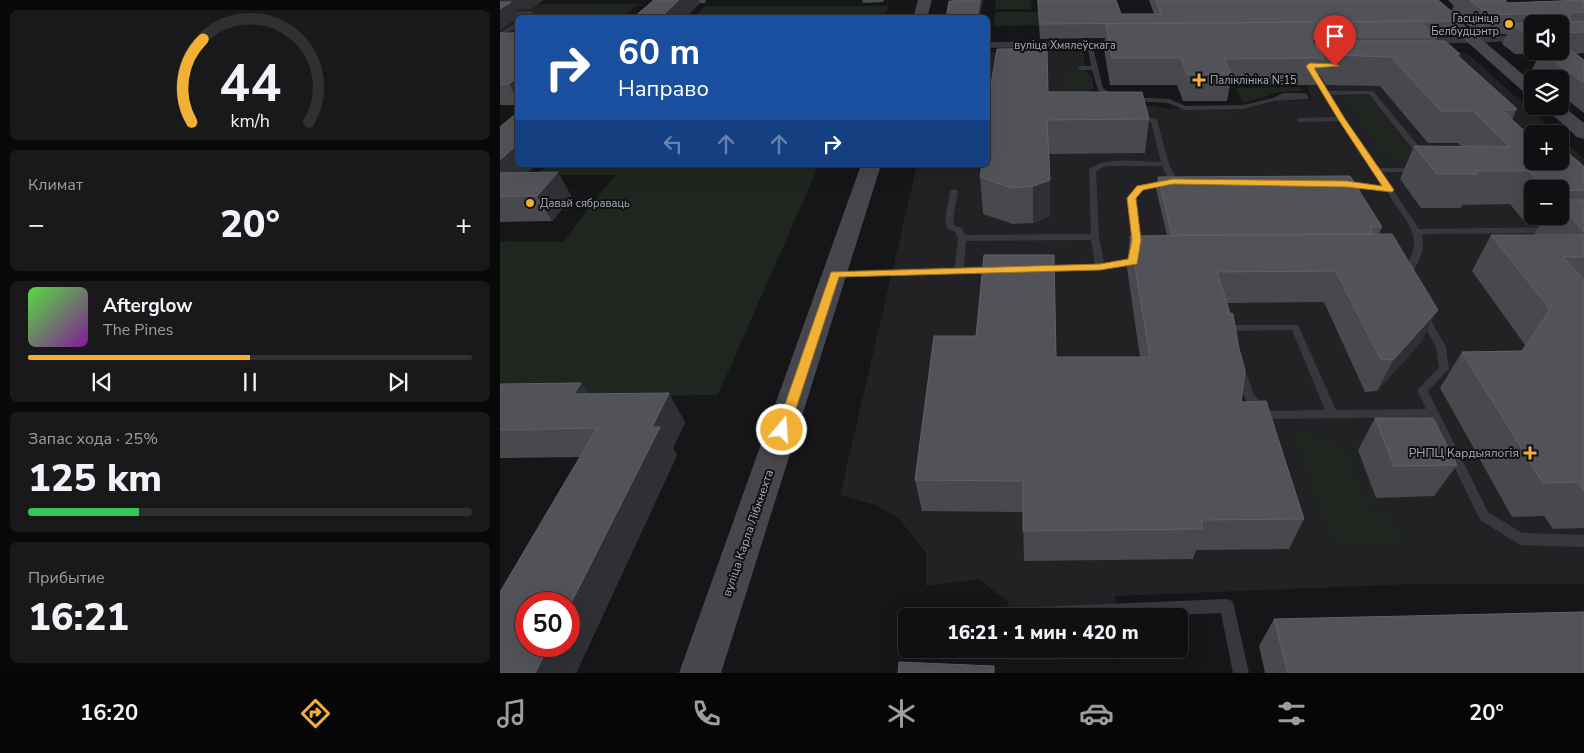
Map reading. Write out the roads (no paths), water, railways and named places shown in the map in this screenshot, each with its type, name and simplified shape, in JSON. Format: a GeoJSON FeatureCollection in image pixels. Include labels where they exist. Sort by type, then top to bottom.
{"type":"FeatureCollection","features":[{"type":"Feature","properties":{"kind":"main road"},"geometry":{"type":"LineString","coordinates":[[921,15],[925,0]]}},
{"type":"Feature","properties":{"kind":"main road"},"geometry":{"type":"LineString","coordinates":[[1427,0],[1524,83]]}},
{"type":"Feature","properties":{"kind":"main road"},"geometry":{"type":"LineString","coordinates":[[1563,115],[1584,133]]}},
{"type":"Feature","properties":{"kind":"main road","name":"вуліца Карла Лібкнехта"},"geometry":{"type":"LineString","coordinates":[[700,673],[870,167]]}},
{"type":"Feature","properties":{"kind":"street"},"geometry":{"type":"LineString","coordinates":[[1405,42],[1524,38]]}},
{"type":"Feature","properties":{"kind":"street","name":"вуліца Хмялеўскага"},"geometry":{"type":"LineString","coordinates":[[990,45],[1143,44]]}},
{"type":"Feature","properties":{"kind":"lane"},"geometry":{"type":"LineString","coordinates":[[500,14],[531,13],[529,15]]}},
{"type":"Feature","properties":{"kind":"lane"},"geometry":{"type":"LineString","coordinates":[[500,35],[515,25]]}},
{"type":"Feature","properties":{"kind":"lane"},"geometry":{"type":"LineString","coordinates":[[1089,44],[1100,89],[1105,94],[1117,98],[1169,101],[1186,108],[1243,107],[1275,99]]}},
{"type":"Feature","properties":{"kind":"lane"},"geometry":{"type":"LineString","coordinates":[[1315,66],[1310,66],[1325,93],[1418,232],[1421,244],[1416,260],[1404,278],[1409,287]]}},
{"type":"Feature","properties":{"kind":"lane"},"geometry":{"type":"LineString","coordinates":[[1080,68],[1094,68]]}},
{"type":"Feature","properties":{"kind":"lane"},"geometry":{"type":"LineString","coordinates":[[1325,93],[1371,92],[1427,166],[1377,170]]}},
{"type":"Feature","properties":{"kind":"lane"},"geometry":{"type":"LineString","coordinates":[[1300,120],[1342,119]]}},
{"type":"Feature","properties":{"kind":"lane"},"geometry":{"type":"LineString","coordinates":[[1126,120],[1154,120],[1166,164],[1177,182],[1140,188],[1131,198],[1137,240],[1133,262]]}},
{"type":"Feature","properties":{"kind":"lane"},"geometry":{"type":"LineString","coordinates":[[1100,267],[1095,237],[1092,170],[1101,165],[1108,164],[1166,164]]}},
{"type":"Feature","properties":{"kind":"lane"},"geometry":{"type":"LineString","coordinates":[[1338,184],[1389,190]]}},
{"type":"Feature","properties":{"kind":"lane"},"geometry":{"type":"LineString","coordinates":[[954,192],[949,220],[951,227],[959,230],[962,238],[958,269]]}},
{"type":"Feature","properties":{"kind":"lane"},"geometry":{"type":"LineString","coordinates":[[1418,232],[1565,230]]}},
{"type":"Feature","properties":{"kind":"lane"},"geometry":{"type":"LineString","coordinates":[[962,238],[1095,237]]}},
{"type":"Feature","properties":{"kind":"lane"},"geometry":{"type":"LineString","coordinates":[[1400,260],[1416,260]]}},
{"type":"Feature","properties":{"kind":"lane"},"geometry":{"type":"LineString","coordinates":[[1034,268],[1100,267],[1133,262],[1152,262]]}},
{"type":"Feature","properties":{"kind":"lane"},"geometry":{"type":"LineString","coordinates":[[835,274],[1006,268]]}},
{"type":"Feature","properties":{"kind":"lane"},"geometry":{"type":"LineString","coordinates":[[1418,304],[1441,347],[1444,360],[1444,369],[1422,390],[1484,516],[1520,539],[1584,541]]}},
{"type":"Feature","properties":{"kind":"lane"},"geometry":{"type":"LineString","coordinates":[[1332,415],[1295,327],[1228,328],[1252,404],[1260,411],[1270,415],[1332,415],[1432,413]]}},
{"type":"Feature","properties":{"kind":"lane"},"geometry":{"type":"LineString","coordinates":[[1179,608],[1227,606],[1241,673]]}},
{"type":"Feature","properties":{"kind":"place","name":"Гасцініца Белбудцэнтр"},"geometry":{"type":"Point","coordinates":[1509,24]}},
{"type":"Feature","properties":{"kind":"place","name":"Паліклініка №15"},"geometry":{"type":"Point","coordinates":[1199,80]}},
{"type":"Feature","properties":{"kind":"place","name":"Давай сябраваць"},"geometry":{"type":"Point","coordinates":[530,203]}},
{"type":"Feature","properties":{"kind":"place","name":"РНПЦ Кардыялогія"},"geometry":{"type":"Point","coordinates":[1530,453]}}]}
